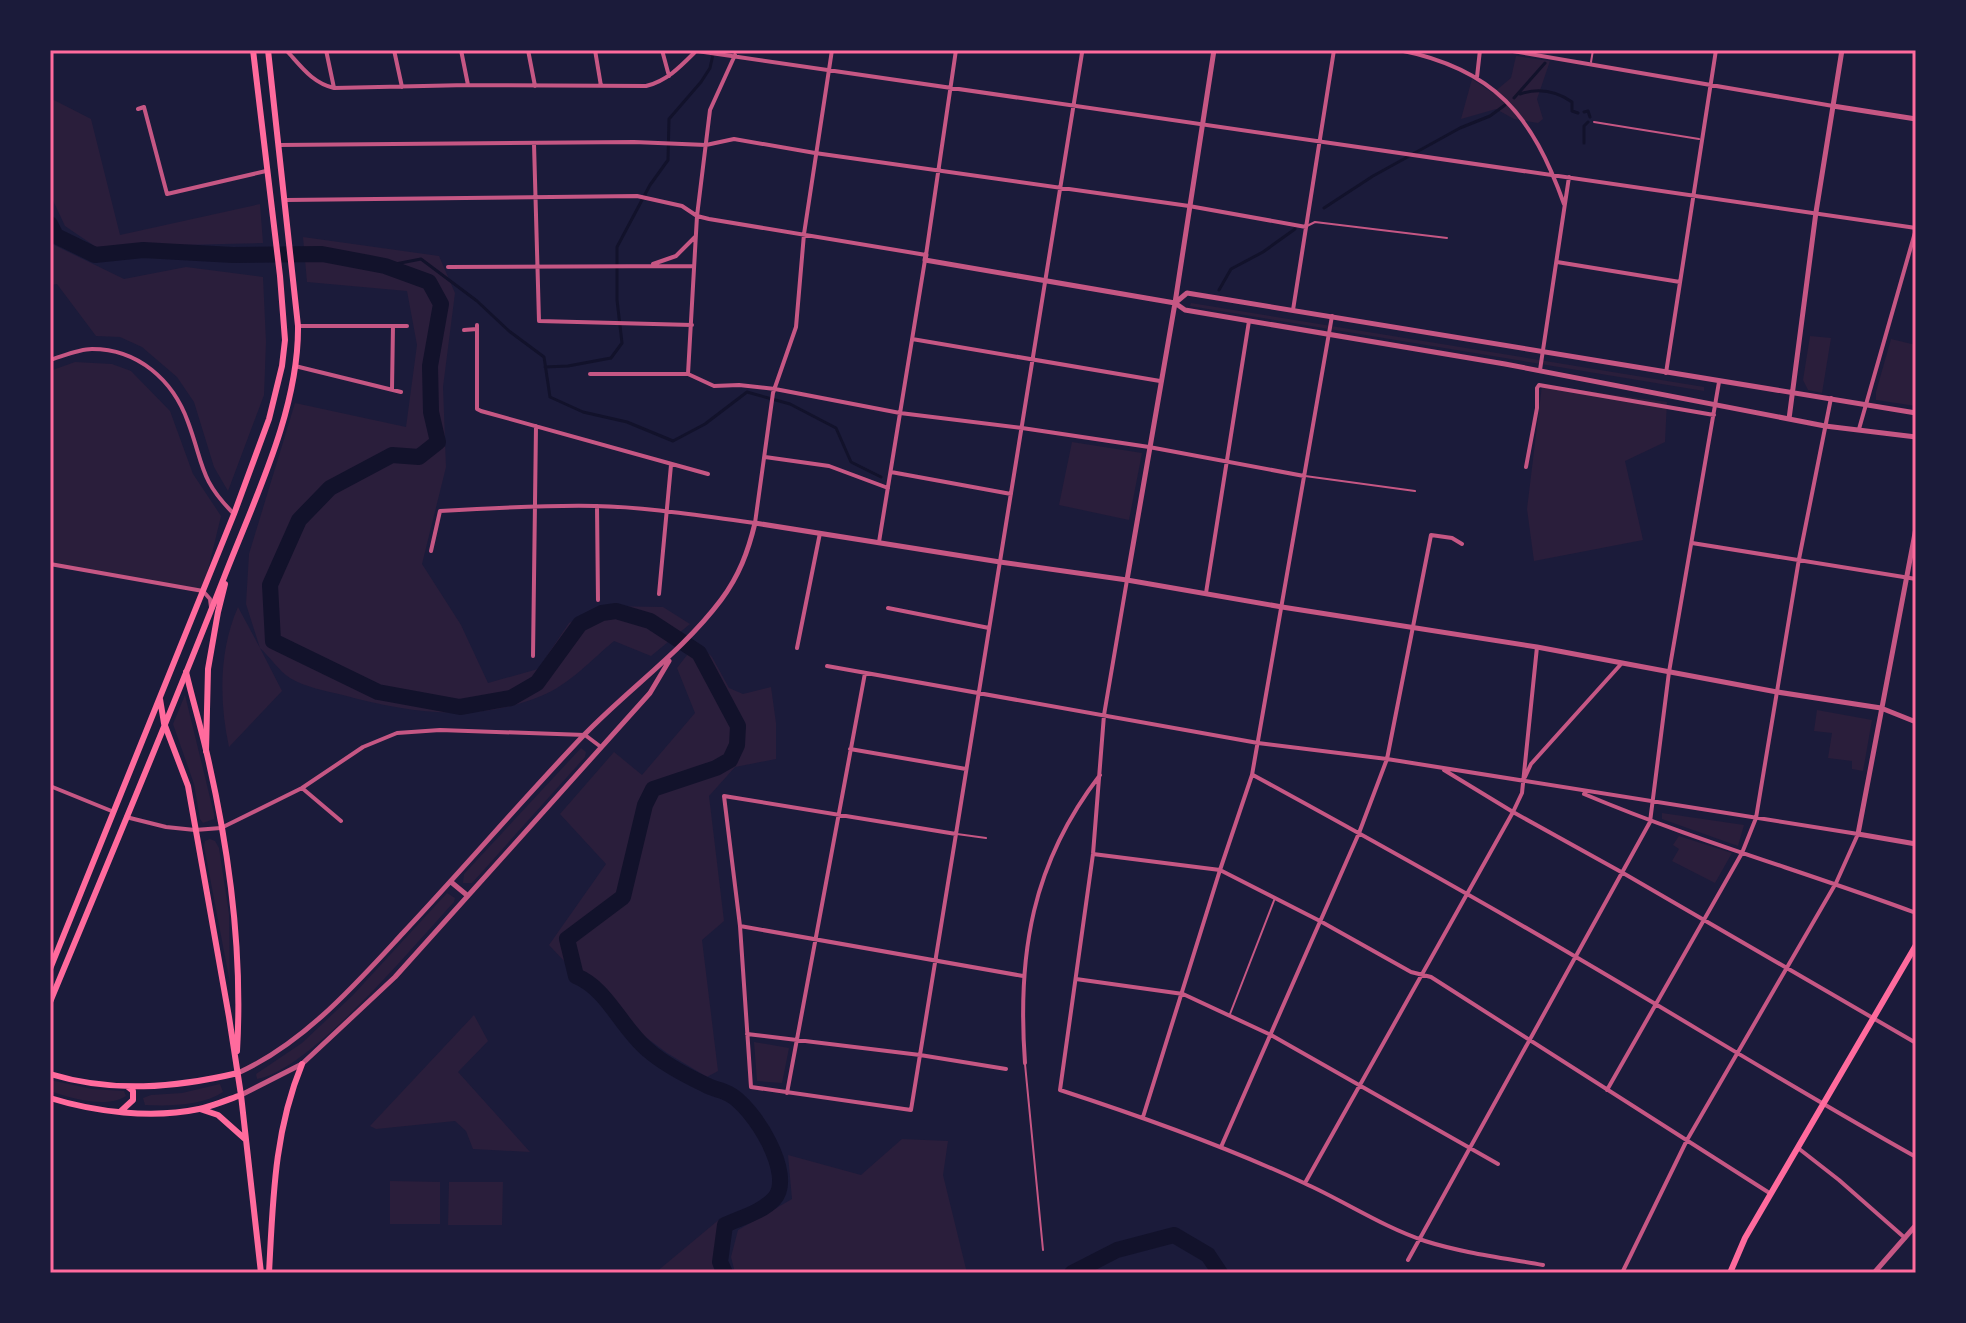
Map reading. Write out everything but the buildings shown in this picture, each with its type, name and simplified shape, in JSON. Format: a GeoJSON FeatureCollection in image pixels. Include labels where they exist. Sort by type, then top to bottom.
{"type":"FeatureCollection","features":[{"type":"Feature","properties":{"kind":"main road"},"geometry":{"type":"LineString","coordinates":[[50,969],[234,514],[269,419],[282,366],[285,340],[280,276],[253,50]]}},
{"type":"Feature","properties":{"kind":"main road"},"geometry":{"type":"LineString","coordinates":[[50,1002],[212,609],[261,486],[282,423],[295,366],[298,326],[268,50]]}},
{"type":"Feature","properties":{"kind":"main road"},"geometry":{"type":"LineString","coordinates":[[206,751],[208,669],[218,612],[236,548]]}},
{"type":"Feature","properties":{"kind":"main road"},"geometry":{"type":"LineString","coordinates":[[186,672],[206,751],[234,910],[239,1022],[236,1062]]}},
{"type":"Feature","properties":{"kind":"main road"},"geometry":{"type":"LineString","coordinates":[[160,698],[164,723],[188,786],[238,1073],[261,1273]]}},
{"type":"Feature","properties":{"kind":"main road"},"geometry":{"type":"LineString","coordinates":[[1730,1273],[1745,1238],[1916,945]]}},
{"type":"Feature","properties":{"kind":"main road"},"geometry":{"type":"LineString","coordinates":[[269,1273],[281,1126],[302,1064]]}},
{"type":"Feature","properties":{"kind":"main road"},"geometry":{"type":"LineString","coordinates":[[50,1074],[68,1079],[154,1088],[194,1084],[238,1073]]}},
{"type":"Feature","properties":{"kind":"main road"},"geometry":{"type":"LineString","coordinates":[[121,1111],[130,1105],[134,1096],[126,1085]]}},
{"type":"Feature","properties":{"kind":"main road"},"geometry":{"type":"LineString","coordinates":[[50,1098],[121,1111],[165,1113],[200,1109],[241,1095]]}},
{"type":"Feature","properties":{"kind":"main road"},"geometry":{"type":"LineString","coordinates":[[200,1109],[231,1123],[245,1139]]}},
{"type":"Feature","properties":{"kind":"street"},"geometry":{"type":"LineString","coordinates":[[286,50],[321,85],[334,88],[646,86],[669,76],[697,50],[736,54],[1916,228],[1859,429]]}},
{"type":"Feature","properties":{"kind":"street"},"geometry":{"type":"LineString","coordinates":[[326,50],[334,88]]}},
{"type":"Feature","properties":{"kind":"street"},"geometry":{"type":"LineString","coordinates":[[394,50],[402,87]]}},
{"type":"Feature","properties":{"kind":"street"},"geometry":{"type":"LineString","coordinates":[[461,50],[468,85]]}},
{"type":"Feature","properties":{"kind":"street"},"geometry":{"type":"LineString","coordinates":[[528,50],[535,86]]}},
{"type":"Feature","properties":{"kind":"street"},"geometry":{"type":"LineString","coordinates":[[595,50],[601,86]]}},
{"type":"Feature","properties":{"kind":"street"},"geometry":{"type":"LineString","coordinates":[[662,50],[669,76]]}},
{"type":"Feature","properties":{"kind":"street"},"geometry":{"type":"LineString","coordinates":[[238,1073],[266,1061],[297,1040],[370,969],[585,735],[640,680],[672,656],[697,629],[724,597],[745,561],[755,523],[774,391],[796,327],[804,234],[832,50]]}},
{"type":"Feature","properties":{"kind":"street"},"geometry":{"type":"LineString","coordinates":[[879,543],[956,50]]}},
{"type":"Feature","properties":{"kind":"street"},"geometry":{"type":"LineString","coordinates":[[1214,50],[1175,303],[1104,715],[1093,854],[1060,1090],[1221,1147],[1305,1183],[1420,1239],[1543,1265]]}},
{"type":"Feature","properties":{"kind":"street"},"geometry":{"type":"LineString","coordinates":[[1293,310],[1334,50]]}},
{"type":"Feature","properties":{"kind":"street"},"geometry":{"type":"LineString","coordinates":[[1399,50],[1428,56],[1477,77],[1511,104],[1527,124],[1554,175],[1564,204]]}},
{"type":"Feature","properties":{"kind":"street"},"geometry":{"type":"LineString","coordinates":[[1477,77],[1480,50]]}},
{"type":"Feature","properties":{"kind":"street"},"geometry":{"type":"LineString","coordinates":[[1507,50],[1916,119]]}},
{"type":"Feature","properties":{"kind":"street"},"geometry":{"type":"LineString","coordinates":[[1666,373],[1716,50]]}},
{"type":"Feature","properties":{"kind":"street"},"geometry":{"type":"LineString","coordinates":[[1789,419],[1816,212],[1842,50]]}},
{"type":"Feature","properties":{"kind":"street"},"geometry":{"type":"LineString","coordinates":[[956,834],[724,796],[740,926],[751,1087],[911,1110],[967,769],[989,628],[1046,281],[1082,53]]}},
{"type":"Feature","properties":{"kind":"street"},"geometry":{"type":"LineString","coordinates":[[688,374],[697,216],[710,110],[736,54]]}},
{"type":"Feature","properties":{"kind":"street"},"geometry":{"type":"LineString","coordinates":[[138,109],[144,107],[167,194],[266,171]]}},
{"type":"Feature","properties":{"kind":"street"},"geometry":{"type":"LineString","coordinates":[[279,145],[662,142],[706,145],[734,139],[1189,206],[1306,227]]}},
{"type":"Feature","properties":{"kind":"street"},"geometry":{"type":"LineString","coordinates":[[146,146],[154,144]]}},
{"type":"Feature","properties":{"kind":"street"},"geometry":{"type":"LineString","coordinates":[[534,144],[539,321],[692,325]]}},
{"type":"Feature","properties":{"kind":"street"},"geometry":{"type":"LineString","coordinates":[[1540,370],[1569,177]]}},
{"type":"Feature","properties":{"kind":"street"},"geometry":{"type":"LineString","coordinates":[[286,200],[652,198],[682,206],[697,216],[1175,303],[1185,310],[1540,370],[1825,426],[1916,437]]}},
{"type":"Feature","properties":{"kind":"street"},"geometry":{"type":"LineString","coordinates":[[651,265],[676,256],[696,236]]}},
{"type":"Feature","properties":{"kind":"street"},"geometry":{"type":"LineString","coordinates":[[1557,262],[1680,282]]}},
{"type":"Feature","properties":{"kind":"street"},"geometry":{"type":"LineString","coordinates":[[448,267],[694,266]]}},
{"type":"Feature","properties":{"kind":"street"},"geometry":{"type":"LineString","coordinates":[[1175,303],[1187,293],[1916,413]]}},
{"type":"Feature","properties":{"kind":"street"},"geometry":{"type":"LineString","coordinates":[[1143,1117],[1252,775],[1332,316]]}},
{"type":"Feature","properties":{"kind":"street"},"geometry":{"type":"LineString","coordinates":[[1206,593],[1249,321]]}},
{"type":"Feature","properties":{"kind":"street"},"geometry":{"type":"LineString","coordinates":[[298,326],[407,326]]}},
{"type":"Feature","properties":{"kind":"street"},"geometry":{"type":"LineString","coordinates":[[392,389],[393,326]]}},
{"type":"Feature","properties":{"kind":"street"},"geometry":{"type":"LineString","coordinates":[[464,330],[477,327],[477,409],[708,474]]}},
{"type":"Feature","properties":{"kind":"street"},"geometry":{"type":"LineString","coordinates":[[912,339],[1160,381]]}},
{"type":"Feature","properties":{"kind":"street"},"geometry":{"type":"LineString","coordinates":[[50,360],[90,349],[120,353],[150,365],[169,386],[188,420],[202,472],[214,494],[234,514]]}},
{"type":"Feature","properties":{"kind":"street"},"geometry":{"type":"LineString","coordinates":[[295,366],[401,392]]}},
{"type":"Feature","properties":{"kind":"street"},"geometry":{"type":"LineString","coordinates":[[590,374],[688,374],[714,386],[739,385],[900,413],[1149,447],[1304,476]]}},
{"type":"Feature","properties":{"kind":"street"},"geometry":{"type":"LineString","coordinates":[[1408,1260],[1650,822],[1669,672],[1719,382]]}},
{"type":"Feature","properties":{"kind":"street"},"geometry":{"type":"LineString","coordinates":[[1526,467],[1539,385],[1714,415]]}},
{"type":"Feature","properties":{"kind":"street"},"geometry":{"type":"LineString","coordinates":[[1607,1090],[1705,921],[1742,853],[1756,818],[1799,559],[1831,398]]}},
{"type":"Feature","properties":{"kind":"street"},"geometry":{"type":"LineString","coordinates":[[533,656],[536,426]]}},
{"type":"Feature","properties":{"kind":"street"},"geometry":{"type":"LineString","coordinates":[[765,457],[829,466],[888,488]]}},
{"type":"Feature","properties":{"kind":"street"},"geometry":{"type":"LineString","coordinates":[[659,594],[671,464]]}},
{"type":"Feature","properties":{"kind":"street"},"geometry":{"type":"LineString","coordinates":[[891,472],[1011,494]]}},
{"type":"Feature","properties":{"kind":"street"},"geometry":{"type":"LineString","coordinates":[[431,551],[440,511],[534,506],[666,511],[1127,580],[1537,647],[1777,692],[1881,708],[1916,722]]}},
{"type":"Feature","properties":{"kind":"street"},"geometry":{"type":"LineString","coordinates":[[597,506],[598,600]]}},
{"type":"Feature","properties":{"kind":"street"},"geometry":{"type":"LineString","coordinates":[[1622,1273],[1687,1140],[1788,970],[1836,883],[1858,834],[1916,528]]}},
{"type":"Feature","properties":{"kind":"street"},"geometry":{"type":"LineString","coordinates":[[797,648],[820,533]]}},
{"type":"Feature","properties":{"kind":"street"},"geometry":{"type":"LineString","coordinates":[[1221,1147],[1359,833],[1387,759],[1431,535],[1452,538],[1462,544]]}},
{"type":"Feature","properties":{"kind":"street"},"geometry":{"type":"LineString","coordinates":[[1692,543],[1916,579]]}},
{"type":"Feature","properties":{"kind":"street"},"geometry":{"type":"LineString","coordinates":[[50,564],[203,591],[210,599],[212,609]]}},
{"type":"Feature","properties":{"kind":"street"},"geometry":{"type":"LineString","coordinates":[[888,608],[989,628]]}},
{"type":"Feature","properties":{"kind":"street"},"geometry":{"type":"LineString","coordinates":[[1305,1183],[1522,793],[1537,647]]}},
{"type":"Feature","properties":{"kind":"street"},"geometry":{"type":"LineString","coordinates":[[241,1095],[302,1064],[395,977],[650,693],[672,656]]}},
{"type":"Feature","properties":{"kind":"street"},"geometry":{"type":"LineString","coordinates":[[1522,782],[1531,764],[1622,663]]}},
{"type":"Feature","properties":{"kind":"street"},"geometry":{"type":"LineString","coordinates":[[827,666],[1258,743],[1387,759],[1916,844]]}},
{"type":"Feature","properties":{"kind":"street"},"geometry":{"type":"LineString","coordinates":[[787,1093],[865,673]]}},
{"type":"Feature","properties":{"kind":"street"},"geometry":{"type":"LineString","coordinates":[[126,817],[166,827],[195,830],[221,828],[302,788],[363,747],[397,733],[440,730],[585,735],[602,748]]}},
{"type":"Feature","properties":{"kind":"street"},"geometry":{"type":"LineString","coordinates":[[850,749],[967,769]]}},
{"type":"Feature","properties":{"kind":"street"},"geometry":{"type":"LineString","coordinates":[[1442,768],[1513,812],[1916,1043]]}},
{"type":"Feature","properties":{"kind":"street"},"geometry":{"type":"LineString","coordinates":[[1025,1063],[1023,976],[1028,938],[1046,864],[1062,831],[1100,775]]}},
{"type":"Feature","properties":{"kind":"street"},"geometry":{"type":"LineString","coordinates":[[1252,775],[1577,957],[1916,1157]]}},
{"type":"Feature","properties":{"kind":"street"},"geometry":{"type":"LineString","coordinates":[[50,786],[115,812]]}},
{"type":"Feature","properties":{"kind":"street"},"geometry":{"type":"LineString","coordinates":[[302,788],[341,821]]}},
{"type":"Feature","properties":{"kind":"street"},"geometry":{"type":"LineString","coordinates":[[1579,792],[1650,822],[1836,883],[1916,913]]}},
{"type":"Feature","properties":{"kind":"street"},"geometry":{"type":"LineString","coordinates":[[1093,854],[1220,870],[1411,972],[1431,977],[1771,1194]]}},
{"type":"Feature","properties":{"kind":"street"},"geometry":{"type":"LineString","coordinates":[[451,882],[468,896]]}},
{"type":"Feature","properties":{"kind":"street"},"geometry":{"type":"LineString","coordinates":[[740,926],[1023,976]]}},
{"type":"Feature","properties":{"kind":"street"},"geometry":{"type":"LineString","coordinates":[[1076,979],[1183,994],[1271,1035],[1498,1164]]}},
{"type":"Feature","properties":{"kind":"street"},"geometry":{"type":"LineString","coordinates":[[747,1034],[1006,1069]]}},
{"type":"Feature","properties":{"kind":"street"},"geometry":{"type":"LineString","coordinates":[[1798,1148],[1905,1238]]}},
{"type":"Feature","properties":{"kind":"street"},"geometry":{"type":"LineString","coordinates":[[1874,1273],[1916,1225]]}},
{"type":"Feature","properties":{"kind":"lane"},"geometry":{"type":"LineString","coordinates":[[1591,64],[1593,50]]}},
{"type":"Feature","properties":{"kind":"lane"},"geometry":{"type":"LineString","coordinates":[[1594,122],[1702,140]]}},
{"type":"Feature","properties":{"kind":"lane"},"geometry":{"type":"LineString","coordinates":[[1306,227],[1315,222],[1447,238]]}},
{"type":"Feature","properties":{"kind":"lane"},"geometry":{"type":"LineString","coordinates":[[1304,476],[1415,491]]}},
{"type":"Feature","properties":{"kind":"lane"},"geometry":{"type":"LineString","coordinates":[[956,834],[986,838]]}},
{"type":"Feature","properties":{"kind":"lane"},"geometry":{"type":"LineString","coordinates":[[1229,1016],[1275,898]]}},
{"type":"Feature","properties":{"kind":"lane"},"geometry":{"type":"LineString","coordinates":[[1025,1063],[1043,1250]]}},
{"type":"Feature","properties":{"kind":"shaded area"},"geometry":{"type":"Polygon","coordinates":[[[1516,56],[1550,61],[1537,99],[1543,119],[1538,123],[1514,119],[1496,109],[1461,119],[1472,79],[1493,93],[1511,78],[1516,56]]]}},
{"type":"Feature","properties":{"kind":"shaded area"},"geometry":{"type":"Polygon","coordinates":[[[50,98],[91,119],[120,235],[260,204],[263,243],[96,247],[65,226],[50,194],[50,98]]]}},
{"type":"Feature","properties":{"kind":"shaded area"},"geometry":{"type":"Polygon","coordinates":[[[303,237],[439,256],[455,293],[443,387],[446,467],[422,564],[461,625],[488,683],[538,669],[569,623],[603,606],[663,607],[690,624],[651,656],[614,641],[571,679],[541,696],[492,710],[467,712],[393,707],[309,686],[286,675],[260,648],[246,604],[249,554],[295,403],[406,427],[417,345],[407,291],[307,282],[303,237]]]}},
{"type":"Feature","properties":{"kind":"shaded area"},"geometry":{"type":"Polygon","coordinates":[[[50,243],[124,279],[186,267],[263,277],[266,342],[264,395],[228,491],[214,467],[194,402],[177,377],[142,347],[120,337],[96,336],[57,284],[50,285],[50,243]]]}},
{"type":"Feature","properties":{"kind":"shaded area"},"geometry":{"type":"Polygon","coordinates":[[[1191,303],[1704,387],[1704,391],[1190,306],[1191,303]]]}},
{"type":"Feature","properties":{"kind":"shaded area"},"geometry":{"type":"Polygon","coordinates":[[[1810,336],[1831,338],[1822,393],[1808,390],[1803,380],[1810,336]]]}},
{"type":"Feature","properties":{"kind":"shaded area"},"geometry":{"type":"Polygon","coordinates":[[[1891,339],[1916,345],[1913,361],[1916,362],[1916,406],[1876,400],[1891,339]]]}},
{"type":"Feature","properties":{"kind":"shaded area"},"geometry":{"type":"Polygon","coordinates":[[[75,362],[112,364],[131,371],[170,411],[193,474],[221,516],[203,591],[50,564],[50,371],[75,362]]]}},
{"type":"Feature","properties":{"kind":"shaded area"},"geometry":{"type":"Polygon","coordinates":[[[1542,385],[1667,402],[1665,442],[1625,461],[1643,540],[1534,561],[1527,509],[1542,385]]]}},
{"type":"Feature","properties":{"kind":"shaded area"},"geometry":{"type":"Polygon","coordinates":[[[1072,442],[1142,453],[1129,520],[1059,505],[1072,442]]]}},
{"type":"Feature","properties":{"kind":"shaded area"},"geometry":{"type":"Polygon","coordinates":[[[238,607],[282,691],[229,747],[222,694],[224,658],[238,607]]]}},
{"type":"Feature","properties":{"kind":"shaded area"},"geometry":{"type":"Polygon","coordinates":[[[697,642],[712,657],[729,688],[743,694],[771,687],[776,723],[776,759],[735,767],[709,796],[724,921],[702,940],[718,1071],[707,1077],[613,1017],[591,990],[573,980],[566,963],[549,945],[606,864],[560,814],[614,752],[642,775],[695,713],[677,668],[697,642]]]}},
{"type":"Feature","properties":{"kind":"shaded area"},"geometry":{"type":"Polygon","coordinates":[[[185,695],[214,814],[214,819],[203,823],[194,784],[173,724],[185,695]]]}},
{"type":"Feature","properties":{"kind":"shaded area"},"geometry":{"type":"Polygon","coordinates":[[[1817,710],[1872,720],[1863,771],[1852,769],[1852,761],[1828,758],[1832,733],[1814,731],[1817,710]]]}},
{"type":"Feature","properties":{"kind":"shaded area"},"geometry":{"type":"Polygon","coordinates":[[[581,748],[586,752],[585,757],[472,883],[463,883],[464,874],[581,748]]]}},
{"type":"Feature","properties":{"kind":"shaded area"},"geometry":{"type":"Polygon","coordinates":[[[1662,813],[1744,825],[1738,846],[1662,819],[1662,813]]]}},
{"type":"Feature","properties":{"kind":"shaded area"},"geometry":{"type":"Polygon","coordinates":[[[1679,836],[1732,853],[1715,883],[1672,861],[1679,849],[1673,845],[1679,836]]]}},
{"type":"Feature","properties":{"kind":"shaded area"},"geometry":{"type":"Polygon","coordinates":[[[210,839],[219,848],[229,914],[230,983],[204,846],[205,841],[210,839]]]}},
{"type":"Feature","properties":{"kind":"shaded area"},"geometry":{"type":"Polygon","coordinates":[[[447,893],[455,898],[454,902],[361,1003],[305,1054],[279,1071],[257,1079],[256,1074],[302,1043],[353,995],[447,893]]]}},
{"type":"Feature","properties":{"kind":"shaded area"},"geometry":{"type":"Polygon","coordinates":[[[474,1015],[488,1041],[458,1072],[530,1152],[473,1149],[466,1131],[455,1121],[376,1129],[370,1126],[474,1015]]]}},
{"type":"Feature","properties":{"kind":"shaded area"},"geometry":{"type":"Polygon","coordinates":[[[754,1042],[789,1048],[782,1083],[757,1081],[754,1042]]]}},
{"type":"Feature","properties":{"kind":"shaded area"},"geometry":{"type":"Polygon","coordinates":[[[50,1080],[92,1089],[124,1091],[126,1096],[109,1102],[78,1099],[50,1091],[50,1080]]]}},
{"type":"Feature","properties":{"kind":"shaded area"},"geometry":{"type":"Polygon","coordinates":[[[220,1084],[223,1092],[196,1103],[145,1105],[143,1098],[182,1093],[220,1084]]]}},
{"type":"Feature","properties":{"kind":"shaded area"},"geometry":{"type":"Polygon","coordinates":[[[902,1139],[948,1141],[943,1175],[967,1273],[735,1273],[731,1257],[738,1230],[792,1199],[788,1155],[861,1175],[902,1139]]]}},
{"type":"Feature","properties":{"kind":"shaded area"},"geometry":{"type":"Polygon","coordinates":[[[390,1181],[440,1182],[440,1224],[390,1224],[390,1181]]]}},
{"type":"Feature","properties":{"kind":"shaded area"},"geometry":{"type":"Polygon","coordinates":[[[449,1182],[503,1182],[502,1225],[448,1225],[449,1182]]]}},
{"type":"Feature","properties":{"kind":"shaded area"},"geometry":{"type":"Polygon","coordinates":[[[721,1218],[713,1265],[715,1273],[655,1273],[721,1218]]]}},
{"type":"Feature","properties":{"kind":"waterway"},"geometry":{"type":"LineString","coordinates":[[545,367],[611,358],[622,343],[617,300],[617,247],[650,185],[668,160],[669,119],[701,82],[710,68],[714,50]]}},
{"type":"Feature","properties":{"kind":"waterway"},"geometry":{"type":"LineString","coordinates":[[1514,98],[1545,63]]}},
{"type":"Feature","properties":{"kind":"waterway"},"geometry":{"type":"LineString","coordinates":[[1520,94],[1540,91],[1560,95],[1572,102],[1572,111],[1578,113]]}},
{"type":"Feature","properties":{"kind":"waterway"},"geometry":{"type":"LineString","coordinates":[[1324,208],[1373,176],[1460,128],[1490,116],[1505,105]]}},
{"type":"Feature","properties":{"kind":"waterway"},"geometry":{"type":"LineString","coordinates":[[1584,112],[1588,111],[1590,117]]}},
{"type":"Feature","properties":{"kind":"waterway"},"geometry":{"type":"LineString","coordinates":[[1584,143],[1584,126],[1588,122]]}},
{"type":"Feature","properties":{"kind":"waterway"},"geometry":{"type":"LineString","coordinates":[[50,224],[56,236],[95,255],[143,250],[233,255],[322,254],[385,266],[429,282],[441,304],[430,366],[431,412],[438,442],[419,457],[392,455],[330,488],[299,520],[270,585],[273,641],[378,692],[460,707],[511,698],[537,683],[580,624],[602,613],[616,611],[650,621],[699,653],[738,726],[737,745],[730,760],[716,768],[653,789],[645,805],[623,897],[567,939],[576,976],[606,999],[638,1041],[676,1069],[739,1101],[769,1142],[780,1174],[779,1188],[774,1199],[763,1208],[725,1225],[720,1262],[725,1273]]}},
{"type":"Feature","properties":{"kind":"waterway"},"geometry":{"type":"LineString","coordinates":[[1219,290],[1231,269],[1263,252],[1295,229]]}},
{"type":"Feature","properties":{"kind":"waterway"},"geometry":{"type":"LineString","coordinates":[[385,266],[421,259],[544,357],[550,397],[583,412],[627,422],[673,441],[705,424],[747,392],[790,404],[836,428],[851,462],[881,477]]}},
{"type":"Feature","properties":{"kind":"waterway"},"geometry":{"type":"LineString","coordinates":[[1072,1273],[1117,1250],[1174,1235],[1208,1255],[1220,1273]]}}]}
